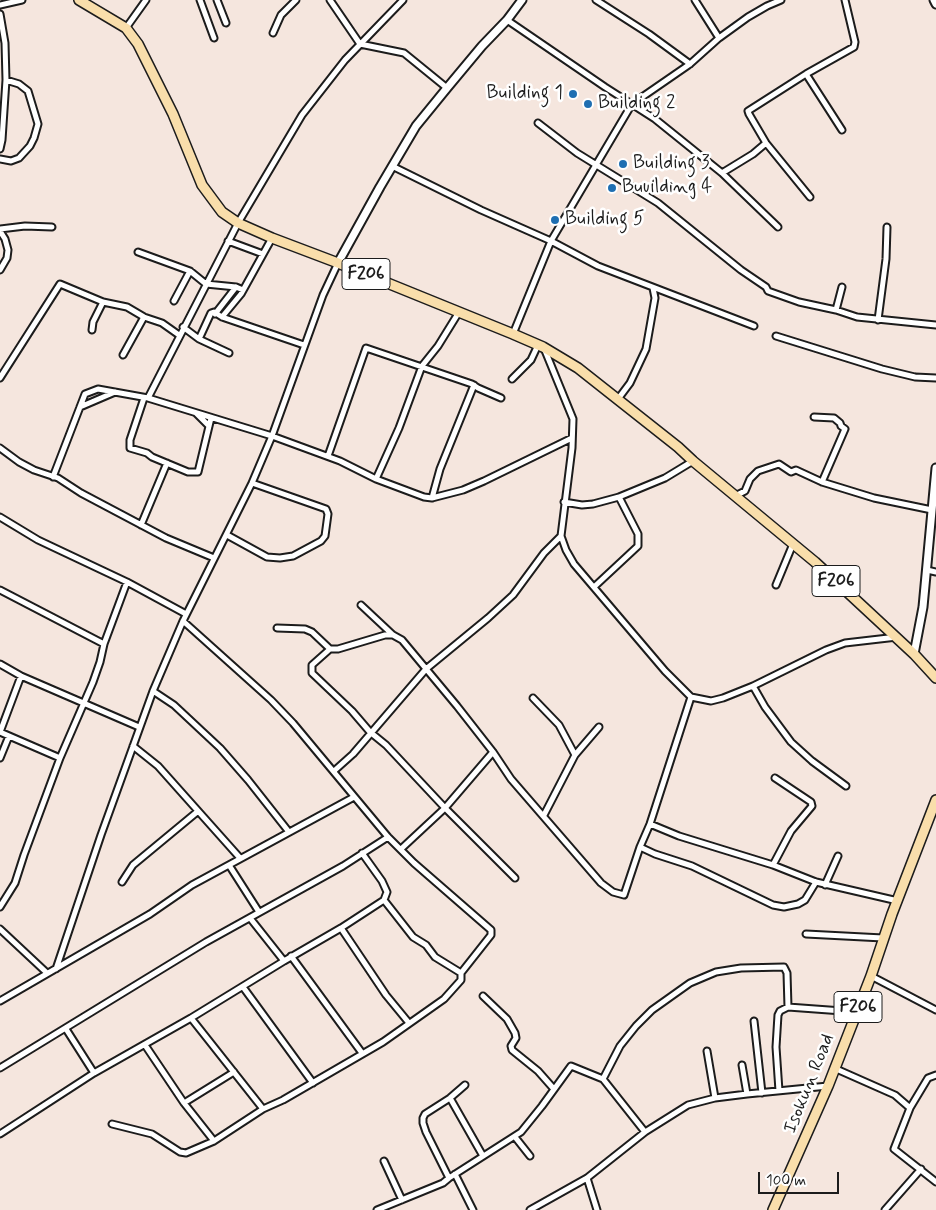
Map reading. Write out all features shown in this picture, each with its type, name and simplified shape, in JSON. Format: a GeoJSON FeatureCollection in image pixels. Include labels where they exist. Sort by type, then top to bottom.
{"type":"FeatureCollection","features":[{"type":"Feature","properties":{"kind":"main road","name":"F206"},"geometry":{"type":"LineString","coordinates":[[79,0],[126,28],[144,52],[173,114],[202,186],[222,212],[238,223],[272,238],[338,262],[541,346],[578,368],[678,447],[793,544],[897,637],[936,678]]}},
{"type":"Feature","properties":{"kind":"main road","name":"Isokun Road"},"geometry":{"type":"LineString","coordinates":[[773,1210],[828,1086],[936,800]]}},
{"type":"Feature","properties":{"kind":"street"},"geometry":{"type":"LineString","coordinates":[[0,5],[22,0]]}},
{"type":"Feature","properties":{"kind":"street"},"geometry":{"type":"LineString","coordinates":[[126,28],[146,0]]}},
{"type":"Feature","properties":{"kind":"street"},"geometry":{"type":"LineString","coordinates":[[200,0],[214,38]]}},
{"type":"Feature","properties":{"kind":"street"},"geometry":{"type":"LineString","coordinates":[[217,0],[226,23]]}},
{"type":"Feature","properties":{"kind":"street"},"geometry":{"type":"LineString","coordinates":[[273,33],[281,15],[296,0]]}},
{"type":"Feature","properties":{"kind":"street"},"geometry":{"type":"LineString","coordinates":[[330,0],[360,44],[404,53],[446,88]]}},
{"type":"Feature","properties":{"kind":"street"},"geometry":{"type":"LineString","coordinates":[[211,418],[198,472],[188,472],[143,451],[132,450],[129,445],[146,398],[228,241],[302,115],[345,60],[403,0]]}},
{"type":"Feature","properties":{"kind":"street"},"geometry":{"type":"LineString","coordinates":[[56,968],[153,691],[182,621],[252,483],[272,436],[323,295],[338,262],[416,126],[446,88],[507,20],[522,0]]}},
{"type":"Feature","properties":{"kind":"street"},"geometry":{"type":"LineString","coordinates":[[596,0],[649,34],[690,64]]}},
{"type":"Feature","properties":{"kind":"street"},"geometry":{"type":"LineString","coordinates":[[695,0],[719,38]]}},
{"type":"Feature","properties":{"kind":"street"},"geometry":{"type":"LineString","coordinates":[[513,334],[551,242],[569,208],[597,165],[632,104],[690,64],[719,38],[748,17],[781,0]]}},
{"type":"Feature","properties":{"kind":"street"},"geometry":{"type":"LineString","coordinates":[[810,197],[766,144],[748,111],[806,74],[854,47],[845,0]]}},
{"type":"Feature","properties":{"kind":"street"},"geometry":{"type":"LineString","coordinates":[[934,0],[936,4]]}},
{"type":"Feature","properties":{"kind":"street"},"geometry":{"type":"LineString","coordinates":[[0,14],[5,43],[6,80],[0,149]]}},
{"type":"Feature","properties":{"kind":"street"},"geometry":{"type":"LineString","coordinates":[[507,20],[655,119],[722,173],[778,227]]}},
{"type":"Feature","properties":{"kind":"street"},"geometry":{"type":"LineString","coordinates":[[806,74],[842,130]]}},
{"type":"Feature","properties":{"kind":"street"},"geometry":{"type":"LineString","coordinates":[[0,159],[15,160],[19,158],[30,146],[38,124],[28,91],[19,84],[6,80]]}},
{"type":"Feature","properties":{"kind":"street"},"geometry":{"type":"LineString","coordinates":[[538,124],[578,153],[658,203],[767,289],[798,302],[836,310],[857,317],[936,326]]}},
{"type":"Feature","properties":{"kind":"street"},"geometry":{"type":"LineString","coordinates":[[722,173],[766,144]]}},
{"type":"Feature","properties":{"kind":"street"},"geometry":{"type":"LineString","coordinates":[[392,166],[598,266],[661,292],[754,326]]}},
{"type":"Feature","properties":{"kind":"street"},"geometry":{"type":"LineString","coordinates":[[0,270],[7,258],[8,250],[0,230],[25,226],[52,227]]}},
{"type":"Feature","properties":{"kind":"street"},"geometry":{"type":"LineString","coordinates":[[878,320],[886,259],[886,227]]}},
{"type":"Feature","properties":{"kind":"street"},"geometry":{"type":"LineString","coordinates":[[222,317],[243,290],[272,238]]}},
{"type":"Feature","properties":{"kind":"street"},"geometry":{"type":"LineString","coordinates":[[228,241],[263,254]]}},
{"type":"Feature","properties":{"kind":"street"},"geometry":{"type":"LineString","coordinates":[[138,252],[190,271],[206,284],[236,287],[243,290]]}},
{"type":"Feature","properties":{"kind":"street"},"geometry":{"type":"LineString","coordinates":[[174,301],[190,271]]}},
{"type":"Feature","properties":{"kind":"street"},"geometry":{"type":"LineString","coordinates":[[0,378],[36,324],[58,285],[62,284],[103,302],[127,307],[144,317],[162,323],[179,335]]}},
{"type":"Feature","properties":{"kind":"street"},"geometry":{"type":"LineString","coordinates":[[216,314],[236,287]]}},
{"type":"Feature","properties":{"kind":"street"},"geometry":{"type":"LineString","coordinates":[[836,310],[842,287]]}},
{"type":"Feature","properties":{"kind":"street"},"geometry":{"type":"LineString","coordinates":[[618,399],[630,384],[646,348],[655,298],[653,288]]}},
{"type":"Feature","properties":{"kind":"street"},"geometry":{"type":"LineString","coordinates":[[655,298],[661,292]]}},
{"type":"Feature","properties":{"kind":"street"},"geometry":{"type":"LineString","coordinates":[[92,330],[93,322],[103,302]]}},
{"type":"Feature","properties":{"kind":"street"},"geometry":{"type":"LineString","coordinates":[[199,339],[211,313],[214,312],[222,317],[304,345]]}},
{"type":"Feature","properties":{"kind":"street"},"geometry":{"type":"LineString","coordinates":[[376,479],[399,428],[422,366],[438,346],[460,312]]}},
{"type":"Feature","properties":{"kind":"street"},"geometry":{"type":"LineString","coordinates":[[123,355],[144,317]]}},
{"type":"Feature","properties":{"kind":"street"},"geometry":{"type":"LineString","coordinates":[[183,327],[199,339],[229,353]]}},
{"type":"Feature","properties":{"kind":"street"},"geometry":{"type":"LineString","coordinates":[[776,336],[882,369],[915,377],[936,378]]}},
{"type":"Feature","properties":{"kind":"street"},"geometry":{"type":"LineString","coordinates":[[512,380],[541,346],[573,419],[561,536],[566,550],[574,564],[664,671],[691,697],[712,701],[723,698],[845,643],[897,637]]}},
{"type":"Feature","properties":{"kind":"street"},"geometry":{"type":"LineString","coordinates":[[328,456],[366,348],[474,385],[501,398]]}},
{"type":"Feature","properties":{"kind":"street"},"geometry":{"type":"LineString","coordinates":[[432,498],[440,469],[474,385]]}},
{"type":"Feature","properties":{"kind":"street"},"geometry":{"type":"LineString","coordinates":[[53,477],[85,394],[98,389],[146,398],[272,436],[328,456],[376,479],[424,497],[432,498],[484,482],[572,438]]}},
{"type":"Feature","properties":{"kind":"street"},"geometry":{"type":"LineString","coordinates":[[101,397],[107,390]]}},
{"type":"Feature","properties":{"kind":"street"},"geometry":{"type":"LineString","coordinates":[[80,407],[115,392]]}},
{"type":"Feature","properties":{"kind":"street"},"geometry":{"type":"LineString","coordinates":[[196,412],[209,426]]}},
{"type":"Feature","properties":{"kind":"street"},"geometry":{"type":"LineString","coordinates":[[814,417],[834,418],[845,429],[822,482]]}},
{"type":"Feature","properties":{"kind":"street"},"geometry":{"type":"LineString","coordinates":[[0,448],[19,462],[69,484],[81,493],[166,538],[214,558]]}},
{"type":"Feature","properties":{"kind":"street"},"geometry":{"type":"LineString","coordinates":[[564,502],[582,505],[619,497],[665,478],[693,461]]}},
{"type":"Feature","properties":{"kind":"street"},"geometry":{"type":"LineString","coordinates":[[141,525],[167,463]]}},
{"type":"Feature","properties":{"kind":"street"},"geometry":{"type":"LineString","coordinates":[[731,492],[739,494],[745,491],[750,479],[758,471],[775,465],[784,466],[791,472],[796,470],[822,482],[874,498],[934,508]]}},
{"type":"Feature","properties":{"kind":"street"},"geometry":{"type":"LineString","coordinates":[[914,654],[923,607],[934,508],[936,468]]}},
{"type":"Feature","properties":{"kind":"street"},"geometry":{"type":"LineString","coordinates":[[227,535],[271,558],[293,556],[321,541],[325,536],[328,514],[326,509],[252,483]]}},
{"type":"Feature","properties":{"kind":"street"},"geometry":{"type":"LineString","coordinates":[[594,587],[638,546],[638,534],[619,497]]}},
{"type":"Feature","properties":{"kind":"street"},"geometry":{"type":"LineString","coordinates":[[0,517],[38,540],[127,582],[186,614]]}},
{"type":"Feature","properties":{"kind":"street"},"geometry":{"type":"LineString","coordinates":[[334,771],[353,754],[426,669],[513,595],[544,553],[561,536]]}},
{"type":"Feature","properties":{"kind":"street"},"geometry":{"type":"LineString","coordinates":[[776,585],[793,544]]}},
{"type":"Feature","properties":{"kind":"street"},"geometry":{"type":"LineString","coordinates":[[927,570],[936,572]]}},
{"type":"Feature","properties":{"kind":"street"},"geometry":{"type":"LineString","coordinates":[[0,907],[15,883],[60,758],[100,662],[104,644],[127,582]]}},
{"type":"Feature","properties":{"kind":"street"},"geometry":{"type":"LineString","coordinates":[[0,590],[104,644]]}},
{"type":"Feature","properties":{"kind":"street"},"geometry":{"type":"LineString","coordinates":[[361,605],[393,635],[402,640],[493,752],[510,779],[544,815],[601,883],[613,892],[624,895],[650,824],[691,697]]}},
{"type":"Feature","properties":{"kind":"street"},"geometry":{"type":"LineString","coordinates":[[112,1124],[152,1134],[180,1152],[186,1153],[214,1142],[263,1109],[313,1083],[383,1042],[444,999],[460,980],[461,973],[490,937],[491,930],[428,876],[388,837],[294,723],[271,700],[182,621]]}},
{"type":"Feature","properties":{"kind":"street"},"geometry":{"type":"LineString","coordinates":[[277,628],[304,629],[318,637],[330,649]]}},
{"type":"Feature","properties":{"kind":"street"},"geometry":{"type":"LineString","coordinates":[[393,635],[385,635],[338,649],[330,649],[312,666],[312,673],[352,711],[370,732],[386,745],[444,808],[515,878]]}},
{"type":"Feature","properties":{"kind":"street"},"geometry":{"type":"LineString","coordinates":[[0,664],[21,676],[84,702],[139,728]]}},
{"type":"Feature","properties":{"kind":"street"},"geometry":{"type":"LineString","coordinates":[[21,676],[0,732],[60,758]]}},
{"type":"Feature","properties":{"kind":"street"},"geometry":{"type":"LineString","coordinates":[[753,686],[764,707],[791,742],[812,761],[846,786]]}},
{"type":"Feature","properties":{"kind":"street"},"geometry":{"type":"LineString","coordinates":[[153,691],[174,705],[220,748],[244,774],[289,832]]}},
{"type":"Feature","properties":{"kind":"street"},"geometry":{"type":"LineString","coordinates":[[533,698],[559,725],[575,754]]}},
{"type":"Feature","properties":{"kind":"street"},"geometry":{"type":"LineString","coordinates":[[544,815],[575,754],[599,727]]}},
{"type":"Feature","properties":{"kind":"street"},"geometry":{"type":"LineString","coordinates":[[0,758],[9,736]]}},
{"type":"Feature","properties":{"kind":"street"},"geometry":{"type":"LineString","coordinates":[[133,746],[158,766],[240,858]]}},
{"type":"Feature","properties":{"kind":"street"},"geometry":{"type":"LineString","coordinates":[[401,849],[444,808],[493,752]]}},
{"type":"Feature","properties":{"kind":"street"},"geometry":{"type":"LineString","coordinates":[[773,865],[791,831],[812,806],[811,802],[775,778]]}},
{"type":"Feature","properties":{"kind":"street"},"geometry":{"type":"LineString","coordinates":[[0,1001],[150,914],[192,885],[354,798]]}},
{"type":"Feature","properties":{"kind":"street"},"geometry":{"type":"LineString","coordinates":[[122,882],[132,865],[198,812]]}},
{"type":"Feature","properties":{"kind":"street"},"geometry":{"type":"LineString","coordinates":[[650,824],[679,836],[773,865],[825,885],[898,901]]}},
{"type":"Feature","properties":{"kind":"street"},"geometry":{"type":"LineString","coordinates":[[0,1068],[206,942],[335,871],[388,837]]}},
{"type":"Feature","properties":{"kind":"street"},"geometry":{"type":"LineString","coordinates":[[640,847],[692,866],[773,905],[784,907],[798,904],[805,900],[816,882]]}},
{"type":"Feature","properties":{"kind":"street"},"geometry":{"type":"LineString","coordinates":[[0,1134],[94,1073],[145,1046],[384,900],[387,892],[382,881],[362,853]]}},
{"type":"Feature","properties":{"kind":"street"},"geometry":{"type":"LineString","coordinates":[[825,885],[838,856]]}},
{"type":"Feature","properties":{"kind":"street"},"geometry":{"type":"LineString","coordinates":[[229,865],[259,912]]}},
{"type":"Feature","properties":{"kind":"street"},"geometry":{"type":"LineString","coordinates":[[384,900],[413,937],[426,944],[435,957],[461,973]]}},
{"type":"Feature","properties":{"kind":"street"},"geometry":{"type":"LineString","coordinates":[[250,918],[284,960]]}},
{"type":"Feature","properties":{"kind":"street"},"geometry":{"type":"LineString","coordinates":[[341,928],[386,995],[409,1023]]}},
{"type":"Feature","properties":{"kind":"street"},"geometry":{"type":"LineString","coordinates":[[0,930],[47,973]]}},
{"type":"Feature","properties":{"kind":"street"},"geometry":{"type":"LineString","coordinates":[[806,934],[883,938]]}},
{"type":"Feature","properties":{"kind":"street"},"geometry":{"type":"LineString","coordinates":[[290,956],[362,1053]]}},
{"type":"Feature","properties":{"kind":"street"},"geometry":{"type":"LineString","coordinates":[[603,1080],[620,1046],[647,1015],[672,994],[690,983],[716,972],[741,968],[784,968],[787,972],[788,1008]]}},
{"type":"Feature","properties":{"kind":"street"},"geometry":{"type":"LineString","coordinates":[[871,976],[936,1010]]}},
{"type":"Feature","properties":{"kind":"street"},"geometry":{"type":"LineString","coordinates":[[243,987],[313,1083]]}},
{"type":"Feature","properties":{"kind":"street"},"geometry":{"type":"LineString","coordinates":[[483,996],[507,1019],[516,1033],[516,1038],[511,1046],[512,1050],[554,1088]]}},
{"type":"Feature","properties":{"kind":"street"},"geometry":{"type":"LineString","coordinates":[[779,1091],[776,1047],[778,1015],[783,1008],[856,1012]]}},
{"type":"Feature","properties":{"kind":"street"},"geometry":{"type":"LineString","coordinates":[[191,1018],[263,1109]]}},
{"type":"Feature","properties":{"kind":"street"},"geometry":{"type":"LineString","coordinates":[[754,1021],[762,1093]]}},
{"type":"Feature","properties":{"kind":"street"},"geometry":{"type":"LineString","coordinates":[[66,1029],[94,1073]]}},
{"type":"Feature","properties":{"kind":"street"},"geometry":{"type":"LineString","coordinates":[[145,1046],[184,1103],[214,1142]]}},
{"type":"Feature","properties":{"kind":"street"},"geometry":{"type":"LineString","coordinates":[[707,1051],[715,1098]]}},
{"type":"Feature","properties":{"kind":"street"},"geometry":{"type":"LineString","coordinates":[[742,1065],[747,1094]]}},
{"type":"Feature","properties":{"kind":"street"},"geometry":{"type":"LineString","coordinates":[[377,1210],[443,1183],[515,1136],[525,1128],[571,1066],[603,1080],[645,1132]]}},
{"type":"Feature","properties":{"kind":"street"},"geometry":{"type":"LineString","coordinates":[[834,1068],[895,1095],[910,1108]]}},
{"type":"Feature","properties":{"kind":"street"},"geometry":{"type":"LineString","coordinates":[[184,1103],[234,1072]]}},
{"type":"Feature","properties":{"kind":"street"},"geometry":{"type":"LineString","coordinates":[[936,1074],[928,1078],[910,1108],[894,1148],[936,1182]]}},
{"type":"Feature","properties":{"kind":"street"},"geometry":{"type":"LineString","coordinates":[[449,1178],[423,1123],[425,1114],[450,1098],[465,1085]]}},
{"type":"Feature","properties":{"kind":"street"},"geometry":{"type":"LineString","coordinates":[[530,1210],[587,1178],[645,1132],[688,1105],[715,1098],[828,1086]]}},
{"type":"Feature","properties":{"kind":"street"},"geometry":{"type":"LineString","coordinates":[[450,1098],[483,1156]]}},
{"type":"Feature","properties":{"kind":"street"},"geometry":{"type":"LineString","coordinates":[[515,1136],[530,1156]]}},
{"type":"Feature","properties":{"kind":"street"},"geometry":{"type":"LineString","coordinates":[[384,1161],[402,1200]]}},
{"type":"Feature","properties":{"kind":"street"},"geometry":{"type":"LineString","coordinates":[[885,1210],[921,1169]]}},
{"type":"Feature","properties":{"kind":"street"},"geometry":{"type":"LineString","coordinates":[[455,1174],[473,1210]]}},
{"type":"Feature","properties":{"kind":"street"},"geometry":{"type":"LineString","coordinates":[[587,1178],[597,1210]]}},
{"type":"Feature","properties":{"kind":"place","name":"Building 1"},"geometry":{"type":"Point","coordinates":[573,94]}},
{"type":"Feature","properties":{"kind":"place","name":"Building 2"},"geometry":{"type":"Point","coordinates":[588,104]}},
{"type":"Feature","properties":{"kind":"place","name":"Building 3"},"geometry":{"type":"Point","coordinates":[623,164]}},
{"type":"Feature","properties":{"kind":"place","name":"Buuilding 4"},"geometry":{"type":"Point","coordinates":[612,188]}},
{"type":"Feature","properties":{"kind":"place","name":"Building 5"},"geometry":{"type":"Point","coordinates":[555,220]}}]}
